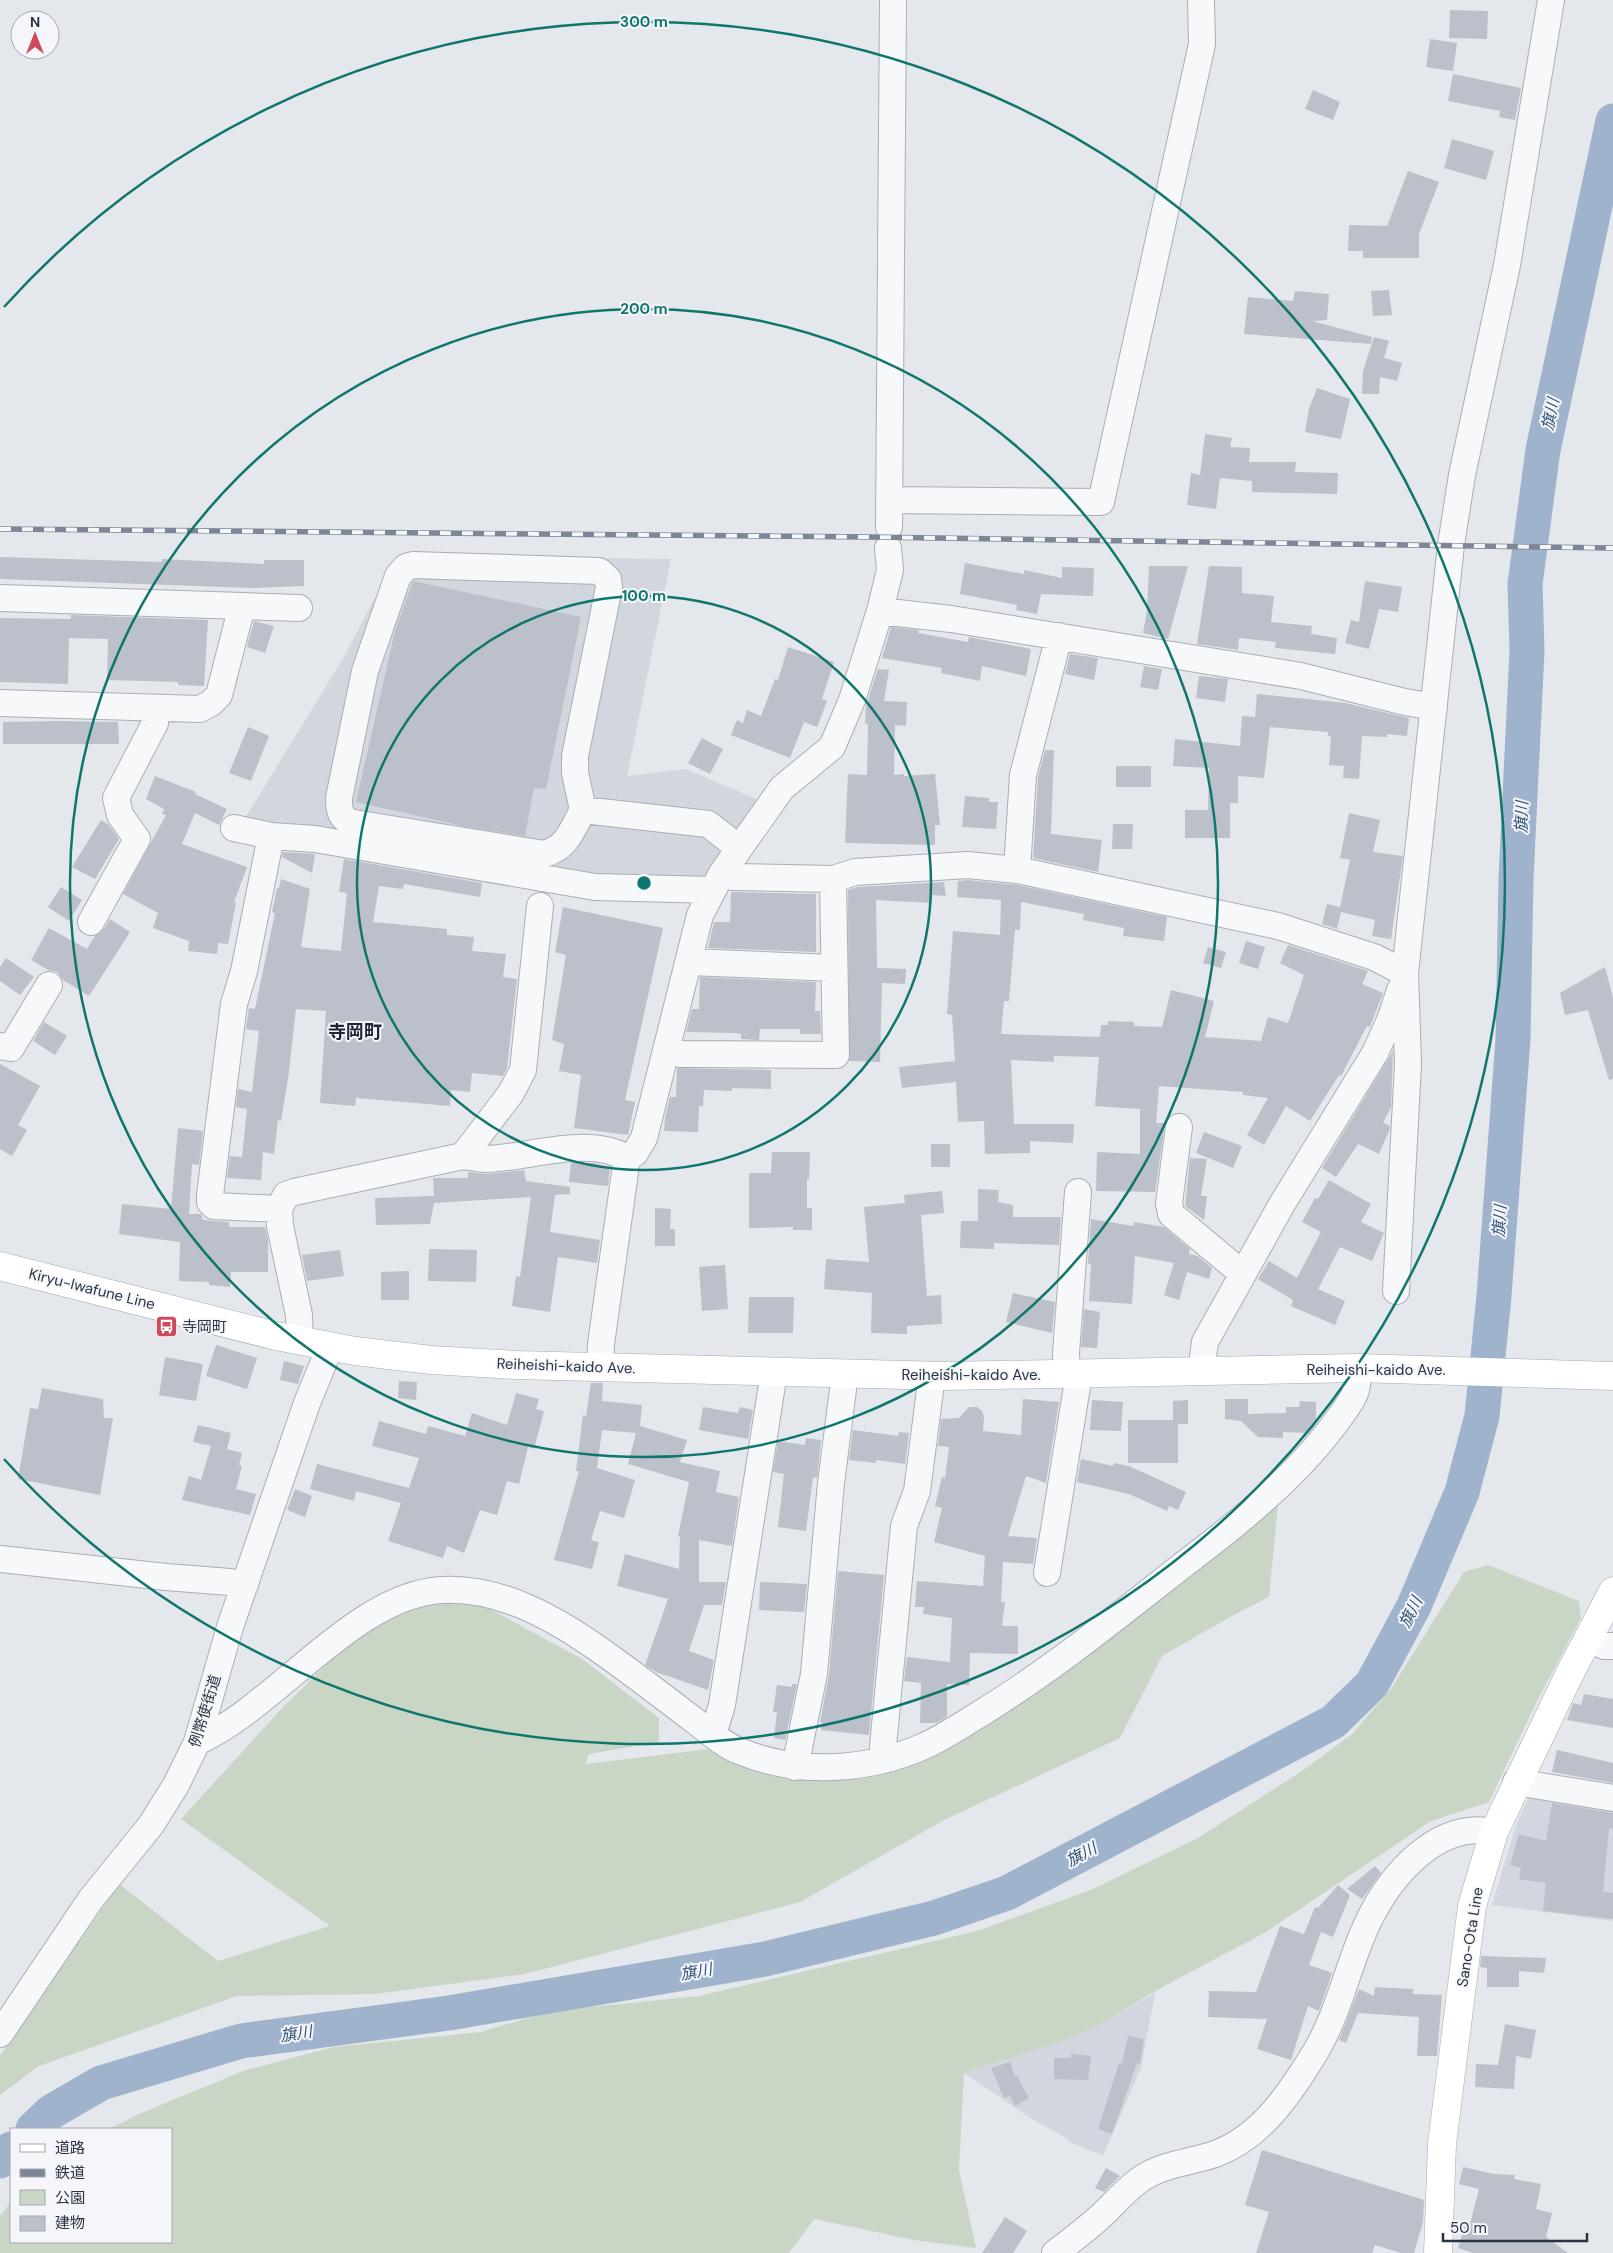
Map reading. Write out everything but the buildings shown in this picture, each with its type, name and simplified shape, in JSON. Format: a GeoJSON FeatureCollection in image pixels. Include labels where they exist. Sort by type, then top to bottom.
{"type":"FeatureCollection","features":[{"type":"Feature","properties":{"kind":"main road","name":"Kiryu-Iwafune Line"},"geometry":{"type":"LineString","coordinates":[[0,1266],[330,1347]]}},
{"type":"Feature","properties":{"kind":"main road","name":"Reiheishi-kaido Ave."},"geometry":{"type":"LineString","coordinates":[[330,1347],[431,1360],[845,1374],[1073,1374],[1358,1368],[1613,1376]]}},
{"type":"Feature","properties":{"kind":"main road","name":"Sano-Ota Line"},"geometry":{"type":"LineString","coordinates":[[1438,2253],[1442,2144],[1472,1906],[1494,1832],[1516,1782],[1601,1642],[1613,1591]]}},
{"type":"Feature","properties":{"kind":"street"},"geometry":{"type":"LineString","coordinates":[[600,1367],[602,1335],[627,1158],[635,1153],[644,1138],[690,962],[700,915],[738,848],[782,788],[832,747],[852,700],[880,611],[889,548],[893,0]]}},
{"type":"Feature","properties":{"kind":"street"},"geometry":{"type":"LineString","coordinates":[[889,500],[1101,502],[1202,44],[1201,0]]}},
{"type":"Feature","properties":{"kind":"street"},"geometry":{"type":"LineString","coordinates":[[1396,1291],[1408,1064],[1405,973],[1451,545],[1462,475],[1507,265],[1551,0]]}},
{"type":"Feature","properties":{"kind":"street"},"geometry":{"type":"LineString","coordinates":[[423,565],[599,571],[608,578],[609,587],[575,756],[574,773],[582,810],[564,844],[556,850],[544,854],[354,823],[342,816],[339,810],[339,798],[365,671],[398,576],[406,567],[423,565]]}},
{"type":"Feature","properties":{"kind":"street"},"geometry":{"type":"LineString","coordinates":[[0,598],[299,608]]}},
{"type":"Feature","properties":{"kind":"street"},"geometry":{"type":"LineString","coordinates":[[0,703],[200,709],[211,703],[219,695],[242,606]]}},
{"type":"Feature","properties":{"kind":"street"},"geometry":{"type":"LineString","coordinates":[[880,611],[1059,636],[1302,676],[1405,702],[1434,707]]}},
{"type":"Feature","properties":{"kind":"street"},"geometry":{"type":"LineString","coordinates":[[1017,870],[1024,775],[1059,636]]}},
{"type":"Feature","properties":{"kind":"street"},"geometry":{"type":"LineString","coordinates":[[91,922],[137,840],[120,815],[116,798],[155,722],[156,708]]}},
{"type":"Feature","properties":{"kind":"street"},"geometry":{"type":"LineString","coordinates":[[582,810],[708,824],[738,848]]}},
{"type":"Feature","properties":{"kind":"street"},"geometry":{"type":"LineString","coordinates":[[234,828],[271,836],[315,839],[595,887],[718,881],[733,877],[833,879],[855,872],[968,865],[1017,870],[1278,926],[1374,957],[1405,973]]}},
{"type":"Feature","properties":{"kind":"street"},"geometry":{"type":"LineString","coordinates":[[271,836],[244,971],[234,1004],[210,1202],[214,1206],[279,1209]]}},
{"type":"Feature","properties":{"kind":"street"},"geometry":{"type":"LineString","coordinates":[[667,1051],[681,1054],[836,1055],[833,879]]}},
{"type":"Feature","properties":{"kind":"street"},"geometry":{"type":"LineString","coordinates":[[463,1156],[511,1093],[524,1070],[540,906]]}},
{"type":"Feature","properties":{"kind":"street"},"geometry":{"type":"LineString","coordinates":[[690,962],[834,968]]}},
{"type":"Feature","properties":{"kind":"street"},"geometry":{"type":"LineString","coordinates":[[1201,1371],[1205,1342],[1282,1204],[1375,1053],[1390,1020],[1405,973]]}},
{"type":"Feature","properties":{"kind":"street"},"geometry":{"type":"LineString","coordinates":[[0,1046],[11,1048],[49,985]]}},
{"type":"Feature","properties":{"kind":"street"},"geometry":{"type":"LineString","coordinates":[[1179,1127],[1169,1203],[1171,1214],[1243,1274]]}},
{"type":"Feature","properties":{"kind":"street"},"geometry":{"type":"LineString","coordinates":[[300,1341],[299,1315],[280,1226],[279,1209],[286,1195],[463,1156],[486,1159],[574,1148],[616,1152],[627,1158]]}},
{"type":"Feature","properties":{"kind":"street"},"geometry":{"type":"LineString","coordinates":[[1047,1573],[1078,1392],[1066,1353],[1078,1192]]}},
{"type":"Feature","properties":{"kind":"street","name":"例幣使街道"},"geometry":{"type":"LineString","coordinates":[[0,2034],[91,1899],[151,1825],[176,1785],[197,1742],[230,1627],[307,1403],[330,1347]]}},
{"type":"Feature","properties":{"kind":"street"},"geometry":{"type":"LineString","coordinates":[[197,1742],[217,1733],[299,1670],[324,1648],[357,1625],[396,1603],[438,1590],[474,1591],[491,1595],[554,1621],[610,1657],[738,1751],[770,1762],[795,1767],[852,1766],[887,1759],[922,1748],[1019,1690],[1230,1529],[1274,1490],[1328,1433],[1356,1390],[1358,1368]]}},
{"type":"Feature","properties":{"kind":"street"},"geometry":{"type":"LineString","coordinates":[[713,1734],[724,1695],[774,1372]]}},
{"type":"Feature","properties":{"kind":"street"},"geometry":{"type":"LineString","coordinates":[[795,1767],[814,1674],[831,1483],[845,1374]]}},
{"type":"Feature","properties":{"kind":"street"},"geometry":{"type":"LineString","coordinates":[[887,1759],[883,1746],[897,1576],[904,1526],[917,1491],[932,1375]]}},
{"type":"Feature","properties":{"kind":"street"},"geometry":{"type":"LineString","coordinates":[[0,1559],[245,1585]]}},
{"type":"Feature","properties":{"kind":"street"},"geometry":{"type":"LineString","coordinates":[[1516,1782],[1613,1798]]}},
{"type":"Feature","properties":{"kind":"street"},"geometry":{"type":"LineString","coordinates":[[1055,2253],[1098,2219],[1142,2178],[1154,2171],[1217,2154],[1247,2138],[1259,2127],[1280,2103],[1317,2049],[1335,2010],[1368,1922],[1386,1893],[1410,1863],[1430,1846],[1465,1830],[1479,1829],[1494,1832]]}},
{"type":"Feature","properties":{"kind":"shaded area"},"geometry":{"type":"Polygon","coordinates":[[[403,556],[671,559],[627,776],[686,769],[761,801],[708,882],[597,881],[244,820],[345,655],[371,605],[403,556]]]}},
{"type":"Feature","properties":{"kind":"shaded area"},"geometry":{"type":"Polygon","coordinates":[[[1532,1791],[1613,1808],[1613,1921],[1492,1905],[1517,1822],[1532,1791]]]}},
{"type":"Feature","properties":{"kind":"shaded area"},"geometry":{"type":"Polygon","coordinates":[[[1155,1993],[1141,2068],[1103,2156],[1068,2141],[964,2073],[1063,2041],[1103,2023],[1155,1993]]]}},
{"type":"Feature","properties":{"kind":"green space"},"geometry":{"type":"Polygon","coordinates":[[[1279,1495],[1269,1597],[1162,1656],[1120,1738],[946,1819],[800,1902],[525,1974],[375,1994],[237,1996],[39,2066],[0,2095],[0,2056],[119,1884],[218,1961],[330,1926],[181,1819],[284,1706],[324,1667],[360,1635],[418,1604],[452,1601],[483,1605],[582,1659],[659,1718],[659,1742],[589,1754],[585,1764],[718,1748],[887,1770],[1279,1495]]]}},
{"type":"Feature","properties":{"kind":"green space"},"geometry":{"type":"Polygon","coordinates":[[[1488,1565],[1579,1601],[1581,1618],[1536,1703],[1489,1802],[1431,1821],[1266,1932],[1157,1990],[1103,2023],[1063,2041],[964,2073],[959,2170],[976,2248],[914,2240],[814,2219],[789,2253],[0,2253],[0,2216],[10,2203],[10,2243],[172,2243],[172,2128],[111,2128],[139,2114],[243,2071],[334,2047],[481,2032],[551,2011],[699,1996],[977,1931],[1091,1890],[1198,1838],[1305,1769],[1352,1734],[1391,1689],[1464,1572],[1488,1565]]]}},
{"type":"Feature","properties":{"kind":"waterway","name":"旗川"},"geometry":{"type":"LineString","coordinates":[[34,2128],[51,2112],[101,2083],[241,2041],[449,2013],[765,1959],[934,1918],[1007,1893],[1333,1722],[1372,1684],[1414,1606],[1462,1492],[1482,1416],[1494,1296],[1513,1039],[1516,878],[1527,651],[1525,584],[1543,450],[1613,121]]}},
{"type":"Feature","properties":{"kind":"waterway","name":"旗川"},"geometry":{"type":"LineString","coordinates":[[0,2161],[10,2150]]}},
{"type":"Feature","properties":{"kind":"railway"},"geometry":{"type":"LineString","coordinates":[[0,529],[870,537],[1613,548]]}},
{"type":"Feature","properties":{"kind":"place","name":"寺岡町"},"geometry":{"type":"Point","coordinates":[166,1327]}},
{"type":"Feature","properties":{"kind":"district","name":"寺岡町"},"geometry":{"type":"Point","coordinates":[355,1032]}}]}
